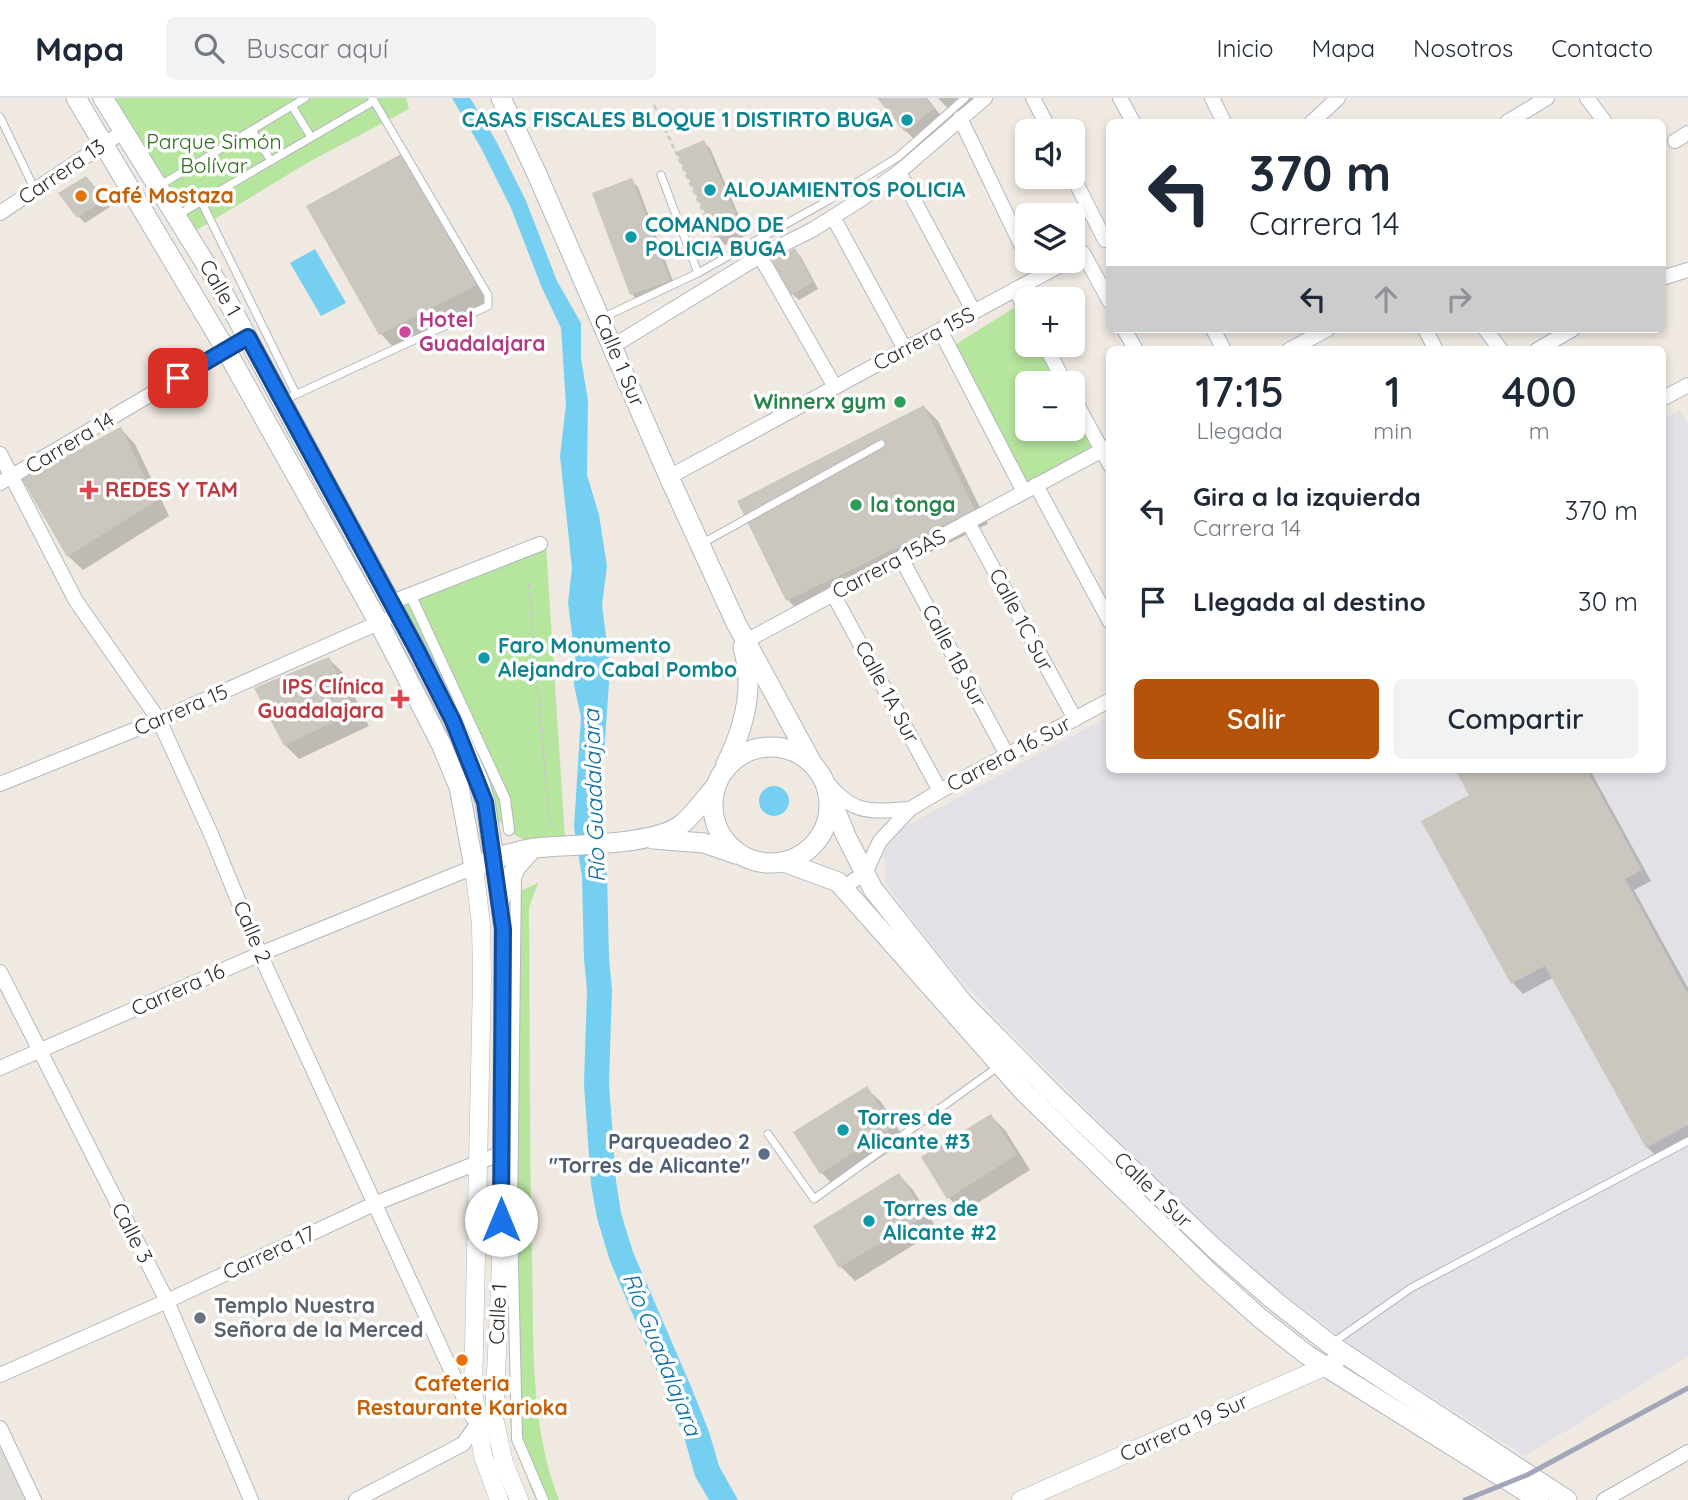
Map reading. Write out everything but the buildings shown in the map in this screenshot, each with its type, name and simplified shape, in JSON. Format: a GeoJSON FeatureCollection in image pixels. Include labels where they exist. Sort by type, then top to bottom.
{"type":"FeatureCollection","features":[{"type":"Feature","properties":{"kind":"main road","name":"Calle 1"},"geometry":{"type":"LineString","coordinates":[[76,98],[226,350],[379,623],[442,746],[459,788],[474,867]]}},
{"type":"Feature","properties":{"kind":"main road","name":"Calle 1"},"geometry":{"type":"LineString","coordinates":[[103,98],[177,215],[248,337],[289,397],[453,721],[485,802],[494,858]]}},
{"type":"Feature","properties":{"kind":"main road","name":"Calle 1 Sur"},"geometry":{"type":"LineString","coordinates":[[501,98],[744,642],[821,777],[846,836],[873,889],[903,929],[963,1003],[1050,1091],[1215,1249],[1276,1302],[1331,1345],[1567,1500]]}},
{"type":"Feature","properties":{"kind":"main road","name":"Calle 1 Sur"},"geometry":{"type":"LineString","coordinates":[[719,779],[740,736],[745,714],[748,674],[744,642]]}},
{"type":"Feature","properties":{"kind":"main road"},"geometry":{"type":"LineString","coordinates":[[474,867],[494,858],[534,848],[645,838],[665,833],[681,825],[736,758],[752,749],[768,746],[783,747],[798,753],[821,777],[830,807],[826,826],[816,842],[802,855],[784,862],[761,863],[705,844],[645,838]]}},
{"type":"Feature","properties":{"kind":"main road"},"geometry":{"type":"LineString","coordinates":[[719,779],[712,803],[715,824],[723,839],[747,859]]}},
{"type":"Feature","properties":{"kind":"main road"},"geometry":{"type":"LineString","coordinates":[[485,802],[495,827],[509,839],[534,848]]}},
{"type":"Feature","properties":{"kind":"main road"},"geometry":{"type":"LineString","coordinates":[[500,899],[516,867],[534,848]]}},
{"type":"Feature","properties":{"kind":"main road","name":"Calle 1 Sur"},"geometry":{"type":"LineString","coordinates":[[784,862],[838,883],[999,1065],[1213,1276],[1260,1318],[1325,1366],[1539,1500]]}},
{"type":"Feature","properties":{"kind":"street"},"geometry":{"type":"LineString","coordinates":[[613,346],[760,256],[833,217],[899,172],[985,98]]}},
{"type":"Feature","properties":{"kind":"street"},"geometry":{"type":"LineString","coordinates":[[1033,98],[1044,119]]}},
{"type":"Feature","properties":{"kind":"street"},"geometry":{"type":"LineString","coordinates":[[1120,98],[1131,119]]}},
{"type":"Feature","properties":{"kind":"street"},"geometry":{"type":"LineString","coordinates":[[1212,98],[1222,119]]}},
{"type":"Feature","properties":{"kind":"street"},"geometry":{"type":"LineString","coordinates":[[1512,119],[1547,98]]}},
{"type":"Feature","properties":{"kind":"street"},"geometry":{"type":"LineString","coordinates":[[1587,98],[1603,119]]}},
{"type":"Feature","properties":{"kind":"street"},"geometry":{"type":"LineString","coordinates":[[1320,119],[1334,99]]}},
{"type":"Feature","properties":{"kind":"street"},"geometry":{"type":"LineString","coordinates":[[960,118],[1015,232]]}},
{"type":"Feature","properties":{"kind":"street","name":"Carrera 13"},"geometry":{"type":"LineString","coordinates":[[0,213],[124,131]]}},
{"type":"Feature","properties":{"kind":"street"},"geometry":{"type":"LineString","coordinates":[[1675,141],[1688,133]]}},
{"type":"Feature","properties":{"kind":"street"},"geometry":{"type":"LineString","coordinates":[[899,172],[974,312]]}},
{"type":"Feature","properties":{"kind":"street"},"geometry":{"type":"LineString","coordinates":[[1080,189],[1106,237]]}},
{"type":"Feature","properties":{"kind":"street"},"geometry":{"type":"LineString","coordinates":[[833,217],[905,349]]}},
{"type":"Feature","properties":{"kind":"street"},"geometry":{"type":"LineString","coordinates":[[1085,251],[1106,240]]}},
{"type":"Feature","properties":{"kind":"street"},"geometry":{"type":"LineString","coordinates":[[760,256],[835,387]]}},
{"type":"Feature","properties":{"kind":"street"},"geometry":{"type":"LineString","coordinates":[[1085,265],[1106,296]]}},
{"type":"Feature","properties":{"kind":"street"},"geometry":{"type":"LineString","coordinates":[[1666,277],[1688,270]]}},
{"type":"Feature","properties":{"kind":"street"},"geometry":{"type":"LineString","coordinates":[[1035,273],[1037,277]]}},
{"type":"Feature","properties":{"kind":"street","name":"Carrera 15S"},"geometry":{"type":"LineString","coordinates":[[1020,287],[1045,273]]}},
{"type":"Feature","properties":{"kind":"street","name":"Carrera 15S"},"geometry":{"type":"LineString","coordinates":[[669,477],[1015,290]]}},
{"type":"Feature","properties":{"kind":"street"},"geometry":{"type":"LineString","coordinates":[[940,330],[1030,489],[1106,615]]}},
{"type":"Feature","properties":{"kind":"street"},"geometry":{"type":"LineString","coordinates":[[1295,346],[1315,333]]}},
{"type":"Feature","properties":{"kind":"street"},"geometry":{"type":"LineString","coordinates":[[1544,346],[1566,333]]}},
{"type":"Feature","properties":{"kind":"street","name":"Carrera 14"},"geometry":{"type":"LineString","coordinates":[[6,480],[248,337]]}},
{"type":"Feature","properties":{"kind":"street"},"geometry":{"type":"LineString","coordinates":[[1666,397],[1688,385]]}},
{"type":"Feature","properties":{"kind":"street"},"geometry":{"type":"LineString","coordinates":[[1085,416],[1105,448]]}},
{"type":"Feature","properties":{"kind":"street","name":"Carrera 15AS"},"geometry":{"type":"LineString","coordinates":[[744,642],[1105,448]]}},
{"type":"Feature","properties":{"kind":"street","name":"Calle 2"},"geometry":{"type":"LineString","coordinates":[[0,454],[6,480],[76,601],[159,720],[206,823],[260,954],[477,1426],[490,1479],[511,1497]]}},
{"type":"Feature","properties":{"kind":"street","name":"Calle 1C Sur"},"geometry":{"type":"LineString","coordinates":[[968,522],[1075,719]]}},
{"type":"Feature","properties":{"kind":"street","name":"Carrera 15"},"geometry":{"type":"LineString","coordinates":[[0,784],[159,720],[379,623],[410,594],[540,544]]}},
{"type":"Feature","properties":{"kind":"street","name":"Calle 1B Sur"},"geometry":{"type":"LineString","coordinates":[[901,558],[1007,755]]}},
{"type":"Feature","properties":{"kind":"street"},"geometry":{"type":"LineString","coordinates":[[410,594],[505,799],[509,830]]}},
{"type":"Feature","properties":{"kind":"street","name":"Calle 1A Sur"},"geometry":{"type":"LineString","coordinates":[[833,594],[940,791]]}},
{"type":"Feature","properties":{"kind":"street","name":"Carrera 16 Sur"},"geometry":{"type":"LineString","coordinates":[[865,873],[880,841],[910,809],[1106,702]]}},
{"type":"Feature","properties":{"kind":"street","name":"Carrera 16 Sur"},"geometry":{"type":"LineString","coordinates":[[821,777],[837,796],[866,811],[910,809]]}},
{"type":"Feature","properties":{"kind":"street","name":"Calle 1"},"geometry":{"type":"LineString","coordinates":[[494,858],[503,929],[501,1265],[495,1418],[511,1497]]}},
{"type":"Feature","properties":{"kind":"street","name":"Carrera 16"},"geometry":{"type":"LineString","coordinates":[[0,1068],[260,954],[474,867]]}},
{"type":"Feature","properties":{"kind":"street","name":"Calle 1"},"geometry":{"type":"LineString","coordinates":[[474,867],[481,924],[482,980],[473,1392],[477,1426]]}},
{"type":"Feature","properties":{"kind":"street"},"geometry":{"type":"LineString","coordinates":[[516,867],[512,1220],[517,1439],[543,1500]]}},
{"type":"Feature","properties":{"kind":"street"},"geometry":{"type":"LineString","coordinates":[[838,883],[847,885],[865,873]]}},
{"type":"Feature","properties":{"kind":"street","name":"Calle 3"},"geometry":{"type":"LineString","coordinates":[[0,972],[167,1301],[251,1500]]}},
{"type":"Feature","properties":{"kind":"street","name":"Carrera 17"},"geometry":{"type":"LineString","coordinates":[[0,1375],[167,1301],[374,1204],[502,1153]]}},
{"type":"Feature","properties":{"kind":"street","name":"Carrera 19 Sur"},"geometry":{"type":"LineString","coordinates":[[1021,1500],[1348,1356]]}},
{"type":"Feature","properties":{"kind":"street"},"geometry":{"type":"LineString","coordinates":[[356,1500],[463,1444],[477,1426]]}},
{"type":"Feature","properties":{"kind":"street"},"geometry":{"type":"LineString","coordinates":[[0,1428],[34,1500]]}},
{"type":"Feature","properties":{"kind":"street"},"geometry":{"type":"LineString","coordinates":[[1604,1500],[1688,1452]]}},
{"type":"Feature","properties":{"kind":"lane"},"geometry":{"type":"LineString","coordinates":[[159,186],[305,98]]}},
{"type":"Feature","properties":{"kind":"lane"},"geometry":{"type":"LineString","coordinates":[[601,318],[698,273],[829,200],[898,157],[965,98]]}},
{"type":"Feature","properties":{"kind":"lane"},"geometry":{"type":"LineString","coordinates":[[177,215],[373,99],[488,295],[488,306],[289,397],[201,201]]}},
{"type":"Feature","properties":{"kind":"lane"},"geometry":{"type":"LineString","coordinates":[[292,106],[311,138]]}},
{"type":"Feature","properties":{"kind":"lane"},"geometry":{"type":"LineString","coordinates":[[0,117],[36,190]]}},
{"type":"Feature","properties":{"kind":"lane"},"geometry":{"type":"LineString","coordinates":[[252,130],[271,161]]}},
{"type":"Feature","properties":{"kind":"lane"},"geometry":{"type":"LineString","coordinates":[[661,175],[698,273]]}},
{"type":"Feature","properties":{"kind":"lane"},"geometry":{"type":"LineString","coordinates":[[701,544],[881,444]]}},
{"type":"Feature","properties":{"kind":"lane"},"geometry":{"type":"LineString","coordinates":[[768,1134],[814,1199],[999,1065]]}},
{"type":"Feature","properties":{"kind":"lane"},"geometry":{"type":"LineString","coordinates":[[1331,1345],[1411,1288],[1688,1140]]}},
{"type":"Feature","properties":{"kind":"path"},"geometry":{"type":"LineString","coordinates":[[654,105],[725,258]]}},
{"type":"Feature","properties":{"kind":"path"},"geometry":{"type":"LineString","coordinates":[[528,584],[550,828]]}},
{"type":"Feature","properties":{"kind":"shaded area"},"geometry":{"type":"Polygon","coordinates":[[[1680,410],[1688,424],[1688,1356],[1525,1456],[1357,1350],[1264,1279],[1183,1205],[960,980],[905,911],[885,881],[884,851],[904,827],[1106,718],[1106,773],[1666,773],[1666,417],[1680,410]]]}},
{"type":"Feature","properties":{"kind":"shaded area"},"geometry":{"type":"Polygon","coordinates":[[[0,1428],[34,1500],[0,1500],[0,1428]]]}},
{"type":"Feature","properties":{"kind":"green space","name":"Parque Simón Bolívar"},"geometry":{"type":"Polygon","coordinates":[[[110,98],[406,98],[409,109],[307,163],[195,231],[110,98]]]}},
{"type":"Feature","properties":{"kind":"green space"},"geometry":{"type":"Polygon","coordinates":[[[1015,307],[1015,357],[1045,357],[1052,371],[1015,371],[1015,441],[1085,441],[1085,431],[1095,450],[1026,486],[953,346],[1015,307]]]}},
{"type":"Feature","properties":{"kind":"green space"},"geometry":{"type":"Polygon","coordinates":[[[546,547],[565,838],[530,843],[515,835],[493,816],[393,605],[546,547]]]}},
{"type":"Feature","properties":{"kind":"green space"},"geometry":{"type":"Polygon","coordinates":[[[538,883],[529,907],[530,1170],[535,1380],[542,1441],[559,1500],[536,1500],[510,1422],[514,894],[538,883]]]}},
{"type":"Feature","properties":{"kind":"water","name":"Río Guadalajara"},"geometry":{"type":"Polygon","coordinates":[[[452,98],[470,98],[496,141],[526,201],[557,281],[581,323],[581,359],[588,400],[587,475],[599,515],[607,566],[602,605],[610,668],[599,826],[607,875],[612,990],[609,1083],[616,1181],[621,1213],[633,1252],[692,1389],[719,1466],[738,1500],[709,1500],[695,1476],[685,1440],[610,1261],[597,1218],[591,1184],[584,1084],[587,990],[582,877],[574,827],[581,717],[574,685],[576,663],[568,603],[572,568],[560,456],[566,405],[561,328],[542,288],[511,208],[452,98]]]}},
{"type":"Feature","properties":{"kind":"water"},"geometry":{"type":"Polygon","coordinates":[[[315,249],[346,303],[321,316],[290,263],[315,249]]]}},
{"type":"Feature","properties":{"kind":"water"},"geometry":{"type":"Polygon","coordinates":[[[774,786],[780,787],[788,795],[788,807],[780,815],[774,816],[768,815],[760,807],[759,801],[760,795],[768,787],[774,786]]]}},
{"type":"Feature","properties":{"kind":"railway"},"geometry":{"type":"LineString","coordinates":[[1465,1500],[1527,1475],[1688,1388]]}},
{"type":"Feature","properties":{"kind":"place","name":"CASAS FISCALES BLOQUE 1 DISTIRTO BUGA"},"geometry":{"type":"Point","coordinates":[907,120]}},
{"type":"Feature","properties":{"kind":"place","name":"ALOJAMIENTOS POLICIA"},"geometry":{"type":"Point","coordinates":[710,190]}},
{"type":"Feature","properties":{"kind":"place","name":"Café Mostaza"},"geometry":{"type":"Point","coordinates":[81,196]}},
{"type":"Feature","properties":{"kind":"place","name":"COMANDO DE POLICIA BUGA"},"geometry":{"type":"Point","coordinates":[631,237]}},
{"type":"Feature","properties":{"kind":"place","name":"Hotel Guadalajara"},"geometry":{"type":"Point","coordinates":[405,332]}},
{"type":"Feature","properties":{"kind":"place","name":"Winnerx gym"},"geometry":{"type":"Point","coordinates":[900,402]}},
{"type":"Feature","properties":{"kind":"place","name":"REDES Y TAM"},"geometry":{"type":"Point","coordinates":[89,490]}},
{"type":"Feature","properties":{"kind":"place","name":"la tonga"},"geometry":{"type":"Point","coordinates":[856,505]}},
{"type":"Feature","properties":{"kind":"place","name":"Faro Monumento Alejandro Cabal Pombo"},"geometry":{"type":"Point","coordinates":[484,658]}},
{"type":"Feature","properties":{"kind":"place","name":"IPS Clínica Guadalajara"},"geometry":{"type":"Point","coordinates":[400,699]}},
{"type":"Feature","properties":{"kind":"place","name":"Torres de Alicante #3"},"geometry":{"type":"Point","coordinates":[843,1130]}},
{"type":"Feature","properties":{"kind":"place","name":"Parqueadeo 2 \"Torres de Alicante\""},"geometry":{"type":"Point","coordinates":[764,1154]}},
{"type":"Feature","properties":{"kind":"place","name":"Torres de Alicante #2"},"geometry":{"type":"Point","coordinates":[869,1221]}},
{"type":"Feature","properties":{"kind":"place","name":"Templo Nuestra Señora de la Merced"},"geometry":{"type":"Point","coordinates":[200,1318]}},
{"type":"Feature","properties":{"kind":"place","name":"Cafeteria Restaurante Karioka"},"geometry":{"type":"Point","coordinates":[462,1360]}},
{"type":"Feature","properties":{"kind":"route"},"geometry":{"type":"LineString","coordinates":[[178,378],[248,337],[417,650],[453,721],[480,784],[491,832],[503,929],[501,1220]]}}]}
